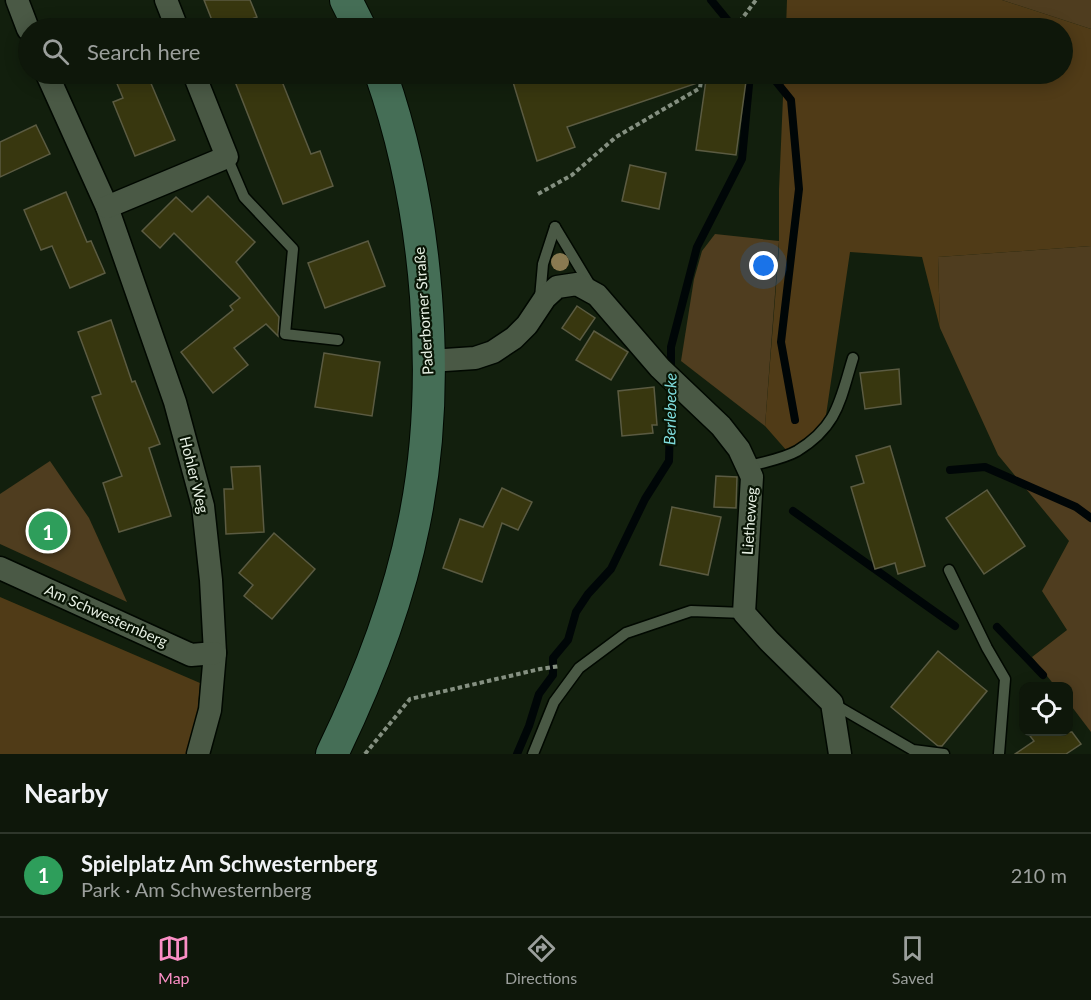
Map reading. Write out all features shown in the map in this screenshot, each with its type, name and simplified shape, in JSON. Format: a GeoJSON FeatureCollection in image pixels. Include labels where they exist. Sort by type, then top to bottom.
{"type":"FeatureCollection","features":[{"type":"Feature","properties":{"kind":"main road"},"geometry":{"type":"LineString","coordinates":[[346,0],[355,18]]}},
{"type":"Feature","properties":{"kind":"main road"},"geometry":{"type":"LineString","coordinates":[[366,0],[369,18]]}},
{"type":"Feature","properties":{"kind":"main road","name":"Paderborner Straße"},"geometry":{"type":"LineString","coordinates":[[332,754],[362,693],[384,632],[414,523],[426,440],[429,361],[424,276],[406,168],[384,84]]}},
{"type":"Feature","properties":{"kind":"street"},"geometry":{"type":"LineString","coordinates":[[16,0],[23,18]]}},
{"type":"Feature","properties":{"kind":"street"},"geometry":{"type":"LineString","coordinates":[[166,0],[173,18]]}},
{"type":"Feature","properties":{"kind":"street","name":"Hohler Weg"},"geometry":{"type":"LineString","coordinates":[[52,84],[107,207],[175,402],[203,506],[211,580],[215,653],[210,710],[198,754]]}},
{"type":"Feature","properties":{"kind":"street"},"geometry":{"type":"LineString","coordinates":[[107,207],[227,157],[198,84]]}},
{"type":"Feature","properties":{"kind":"street","name":"Lietheweg"},"geometry":{"type":"LineString","coordinates":[[429,361],[475,358],[493,352],[514,338],[527,325],[545,298],[556,287],[576,284],[597,295],[660,368],[721,426],[739,449],[747,466],[752,477],[744,613]]}},
{"type":"Feature","properties":{"kind":"street","name":"Am Schwesternberg"},"geometry":{"type":"LineString","coordinates":[[0,568],[191,655],[215,653]]}},
{"type":"Feature","properties":{"kind":"street"},"geometry":{"type":"LineString","coordinates":[[744,613],[832,703],[840,754]]}},
{"type":"Feature","properties":{"kind":"lane"},"geometry":{"type":"LineString","coordinates":[[227,157],[244,196],[293,249],[285,334],[338,340]]}},
{"type":"Feature","properties":{"kind":"lane"},"geometry":{"type":"LineString","coordinates":[[538,308],[543,264],[555,226],[597,295]]}},
{"type":"Feature","properties":{"kind":"lane"},"geometry":{"type":"LineString","coordinates":[[747,466],[796,452],[828,427],[837,409],[853,357]]}},
{"type":"Feature","properties":{"kind":"lane"},"geometry":{"type":"LineString","coordinates":[[949,570],[987,648],[1005,679],[999,754]]}},
{"type":"Feature","properties":{"kind":"lane"},"geometry":{"type":"LineString","coordinates":[[533,754],[554,702],[579,668],[626,633],[691,611],[744,613]]}},
{"type":"Feature","properties":{"kind":"lane"},"geometry":{"type":"LineString","coordinates":[[832,703],[913,750]]}},
{"type":"Feature","properties":{"kind":"lane"},"geometry":{"type":"LineString","coordinates":[[897,754],[913,750],[944,754]]}},
{"type":"Feature","properties":{"kind":"path"},"geometry":{"type":"LineString","coordinates":[[743,18],[756,0]]}},
{"type":"Feature","properties":{"kind":"path"},"geometry":{"type":"LineString","coordinates":[[538,194],[572,175],[616,137],[700,88],[701,84]]}},
{"type":"Feature","properties":{"kind":"path"},"geometry":{"type":"LineString","coordinates":[[365,754],[410,699],[562,666]]}},
{"type":"Feature","properties":{"kind":"shaded area"},"geometry":{"type":"Polygon","coordinates":[[[787,0],[1002,0],[1057,18],[786,18],[787,0]]]}},
{"type":"Feature","properties":{"kind":"shaded area"},"geometry":{"type":"Polygon","coordinates":[[[1002,0],[1091,0],[1091,29],[1073,23],[1073,18],[1057,18],[1002,0]]]}},
{"type":"Feature","properties":{"kind":"shaded area"},"geometry":{"type":"Polygon","coordinates":[[[1073,23],[1091,29],[1091,246],[938,257],[940,328],[922,257],[850,252],[825,422],[794,459],[765,426],[779,249],[784,84],[1073,84],[1073,23]]]}},
{"type":"Feature","properties":{"kind":"shaded area"},"geometry":{"type":"Polygon","coordinates":[[[715,234],[779,241],[765,426],[681,361],[694,279],[702,251],[715,234]]]}},
{"type":"Feature","properties":{"kind":"shaded area"},"geometry":{"type":"Polygon","coordinates":[[[1091,246],[1091,732],[1073,708],[1073,682],[1052,682],[1032,657],[1067,630],[1042,591],[1069,541],[998,455],[940,328],[938,257],[1091,246]]]}},
{"type":"Feature","properties":{"kind":"shaded area"},"geometry":{"type":"Polygon","coordinates":[[[50,461],[89,518],[127,602],[0,544],[0,494],[50,461]]]}},
{"type":"Feature","properties":{"kind":"shaded area"},"geometry":{"type":"Polygon","coordinates":[[[0,597],[200,683],[195,729],[186,754],[0,754],[0,597]]]}},
{"type":"Feature","properties":{"kind":"building"},"geometry":{"type":"Polygon","coordinates":[[[204,0],[250,0],[257,17],[254,18],[211,18],[204,0]]]}},
{"type":"Feature","properties":{"kind":"building"},"geometry":{"type":"Polygon","coordinates":[[[117,84],[151,84],[175,140],[135,156],[113,102],[123,98],[117,84]]]}},
{"type":"Feature","properties":{"kind":"building"},"geometry":{"type":"Polygon","coordinates":[[[236,84],[283,84],[311,154],[320,151],[333,186],[283,204],[236,84]]]}},
{"type":"Feature","properties":{"kind":"building"},"geometry":{"type":"Polygon","coordinates":[[[514,84],[694,84],[567,127],[575,147],[537,161],[514,84]]]}},
{"type":"Feature","properties":{"kind":"building"},"geometry":{"type":"Polygon","coordinates":[[[705,84],[746,84],[736,155],[696,150],[705,84]]]}},
{"type":"Feature","properties":{"kind":"building"},"geometry":{"type":"Polygon","coordinates":[[[36,125],[50,154],[0,177],[0,142],[36,125]]]}},
{"type":"Feature","properties":{"kind":"building"},"geometry":{"type":"Polygon","coordinates":[[[630,165],[666,173],[659,209],[622,201],[630,165]]]}},
{"type":"Feature","properties":{"kind":"building"},"geometry":{"type":"Polygon","coordinates":[[[66,192],[87,242],[91,241],[105,273],[70,288],[52,246],[41,250],[24,210],[66,192]]]}},
{"type":"Feature","properties":{"kind":"building"},"geometry":{"type":"Polygon","coordinates":[[[208,196],[255,242],[236,262],[279,317],[278,336],[266,324],[234,348],[248,365],[213,393],[181,352],[233,310],[230,306],[240,298],[174,233],[160,248],[142,231],[176,197],[192,212],[208,196]]]}},
{"type":"Feature","properties":{"kind":"building"},"geometry":{"type":"Polygon","coordinates":[[[368,241],[385,286],[325,308],[308,263],[368,241]]]}},
{"type":"Feature","properties":{"kind":"building"},"geometry":{"type":"Polygon","coordinates":[[[577,306],[595,318],[580,340],[562,328],[577,306]]]}},
{"type":"Feature","properties":{"kind":"building"},"geometry":{"type":"Polygon","coordinates":[[[111,320],[132,382],[135,381],[160,444],[149,448],[171,516],[119,532],[103,483],[122,476],[92,397],[101,394],[78,332],[111,320]]]}},
{"type":"Feature","properties":{"kind":"building"},"geometry":{"type":"Polygon","coordinates":[[[594,331],[628,352],[611,380],[576,360],[594,331]]]}},
{"type":"Feature","properties":{"kind":"building"},"geometry":{"type":"Polygon","coordinates":[[[324,353],[380,362],[372,416],[315,407],[324,353]]]}},
{"type":"Feature","properties":{"kind":"building"},"geometry":{"type":"Polygon","coordinates":[[[899,369],[901,404],[865,409],[860,373],[899,369]]]}},
{"type":"Feature","properties":{"kind":"building"},"geometry":{"type":"Polygon","coordinates":[[[654,387],[657,425],[652,425],[653,433],[622,436],[618,391],[654,387]]]}},
{"type":"Feature","properties":{"kind":"building"},"geometry":{"type":"Polygon","coordinates":[[[890,446],[925,566],[898,574],[895,563],[875,569],[851,487],[864,483],[856,456],[890,446]]]}},
{"type":"Feature","properties":{"kind":"building"},"geometry":{"type":"Polygon","coordinates":[[[260,466],[264,532],[226,534],[224,489],[233,489],[231,467],[260,466]]]}},
{"type":"Feature","properties":{"kind":"building"},"geometry":{"type":"Polygon","coordinates":[[[716,476],[737,477],[736,508],[714,507],[716,476]]]}},
{"type":"Feature","properties":{"kind":"building"},"geometry":{"type":"Polygon","coordinates":[[[502,488],[532,502],[518,530],[502,523],[482,582],[443,568],[460,519],[483,527],[502,488]]]}},
{"type":"Feature","properties":{"kind":"building"},"geometry":{"type":"Polygon","coordinates":[[[987,490],[1025,546],[984,574],[946,518],[987,490]]]}},
{"type":"Feature","properties":{"kind":"building"},"geometry":{"type":"Polygon","coordinates":[[[672,507],[721,517],[708,575],[660,565],[672,507]]]}},
{"type":"Feature","properties":{"kind":"building"},"geometry":{"type":"Polygon","coordinates":[[[274,533],[315,569],[272,619],[244,596],[253,585],[239,573],[274,533]]]}},
{"type":"Feature","properties":{"kind":"building"},"geometry":{"type":"Polygon","coordinates":[[[938,651],[987,691],[942,746],[938,746],[891,707],[938,651]]]}},
{"type":"Feature","properties":{"kind":"building"},"geometry":{"type":"Polygon","coordinates":[[[1073,733],[1081,744],[1066,754],[1015,754],[1034,741],[1030,736],[1073,736],[1073,733]]]}},
{"type":"Feature","properties":{"kind":"waterway","name":"Berlebecke"},"geometry":{"type":"LineString","coordinates":[[711,0],[726,18]]}},
{"type":"Feature","properties":{"kind":"waterway","name":"Berlebecke"},"geometry":{"type":"LineString","coordinates":[[671,372],[671,347],[697,247],[742,159],[749,84]]}},
{"type":"Feature","properties":{"kind":"waterway"},"geometry":{"type":"LineString","coordinates":[[778,84],[791,100],[799,189],[781,342],[795,420]]}},
{"type":"Feature","properties":{"kind":"waterway","name":"Berlebecke"},"geometry":{"type":"LineString","coordinates":[[517,754],[539,694],[553,675],[553,658],[568,640],[576,612],[588,594],[611,569],[645,499],[669,461],[671,383]]}},
{"type":"Feature","properties":{"kind":"waterway"},"geometry":{"type":"LineString","coordinates":[[950,470],[985,467],[1076,507],[1091,518]]}},
{"type":"Feature","properties":{"kind":"waterway"},"geometry":{"type":"LineString","coordinates":[[793,511],[955,626]]}},
{"type":"Feature","properties":{"kind":"waterway"},"geometry":{"type":"LineString","coordinates":[[997,627],[1043,675]]}},
{"type":"Feature","properties":{"kind":"place","name":"Spielplatz Am Schwesternberg"},"geometry":{"type":"Point","coordinates":[48,531]}}]}
